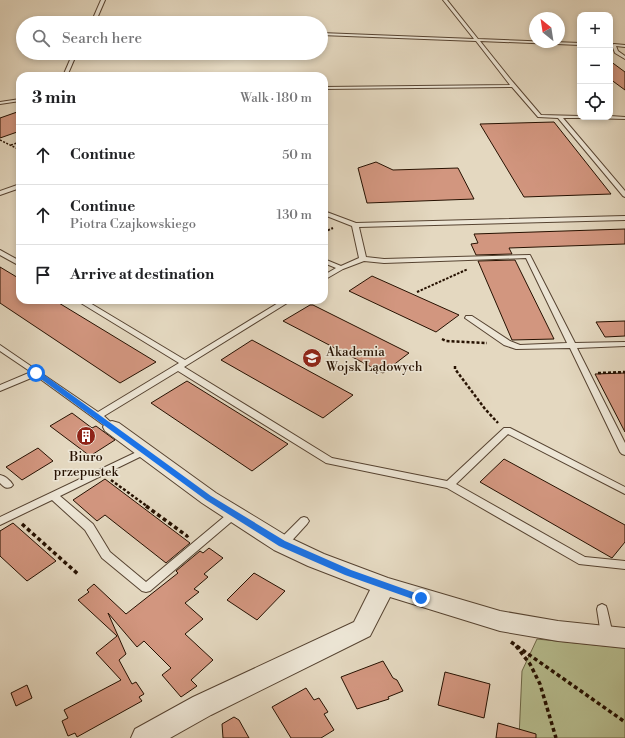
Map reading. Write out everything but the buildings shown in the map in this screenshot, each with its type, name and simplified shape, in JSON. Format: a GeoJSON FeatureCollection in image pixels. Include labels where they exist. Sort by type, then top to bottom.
{"type":"FeatureCollection","features":[{"type":"Feature","properties":{"kind":"street"},"geometry":{"type":"LineString","coordinates":[[105,422],[209,498],[282,544],[316,560],[384,586],[500,621],[558,631],[616,637]]}},
{"type":"Feature","properties":{"kind":"street"},"geometry":{"type":"LineString","coordinates":[[144,738],[202,706],[362,629],[384,586]]}},
{"type":"Feature","properties":{"kind":"lane"},"geometry":{"type":"LineString","coordinates":[[96,16],[103,0]]}},
{"type":"Feature","properties":{"kind":"lane"},"geometry":{"type":"LineString","coordinates":[[445,0],[513,86],[540,116],[577,117]]}},
{"type":"Feature","properties":{"kind":"lane"},"geometry":{"type":"LineString","coordinates":[[328,34],[577,44]]}},
{"type":"Feature","properties":{"kind":"lane"},"geometry":{"type":"LineString","coordinates":[[613,45],[625,46]]}},
{"type":"Feature","properties":{"kind":"lane"},"geometry":{"type":"LineString","coordinates":[[613,47],[616,52],[625,58]]}},
{"type":"Feature","properties":{"kind":"lane"},"geometry":{"type":"LineString","coordinates":[[67,72],[72,60]]}},
{"type":"Feature","properties":{"kind":"lane"},"geometry":{"type":"LineString","coordinates":[[328,88],[513,86]]}},
{"type":"Feature","properties":{"kind":"lane"},"geometry":{"type":"LineString","coordinates":[[0,103],[16,101]]}},
{"type":"Feature","properties":{"kind":"lane"},"geometry":{"type":"LineString","coordinates":[[560,116],[625,195]]}},
{"type":"Feature","properties":{"kind":"lane"},"geometry":{"type":"LineString","coordinates":[[613,118],[625,118]]}},
{"type":"Feature","properties":{"kind":"lane"},"geometry":{"type":"LineString","coordinates":[[0,193],[16,187]]}},
{"type":"Feature","properties":{"kind":"lane"},"geometry":{"type":"LineString","coordinates":[[328,215],[355,225],[625,218]]}},
{"type":"Feature","properties":{"kind":"lane"},"geometry":{"type":"LineString","coordinates":[[355,225],[363,259]]}},
{"type":"Feature","properties":{"kind":"lane"},"geometry":{"type":"LineString","coordinates":[[0,252],[16,262]]}},
{"type":"Feature","properties":{"kind":"lane"},"geometry":{"type":"LineString","coordinates":[[328,276],[341,268],[363,259],[384,261],[528,256],[625,452]]}},
{"type":"Feature","properties":{"kind":"lane"},"geometry":{"type":"LineString","coordinates":[[328,263],[341,268]]}},
{"type":"Feature","properties":{"kind":"lane"},"geometry":{"type":"LineString","coordinates":[[86,304],[329,461],[449,485],[583,561],[625,565]]}},
{"type":"Feature","properties":{"kind":"lane"},"geometry":{"type":"LineString","coordinates":[[0,347],[105,422],[182,365],[281,304]]}},
{"type":"Feature","properties":{"kind":"lane"},"geometry":{"type":"LineString","coordinates":[[469,318],[507,343],[524,347],[625,344]]}},
{"type":"Feature","properties":{"kind":"lane"},"geometry":{"type":"LineString","coordinates":[[0,388],[36,373]]}},
{"type":"Feature","properties":{"kind":"lane"},"geometry":{"type":"LineString","coordinates":[[449,485],[507,430],[625,491]]}},
{"type":"Feature","properties":{"kind":"lane"},"geometry":{"type":"LineString","coordinates":[[0,521],[145,451]]}},
{"type":"Feature","properties":{"kind":"lane"},"geometry":{"type":"LineString","coordinates":[[0,478],[8,485]]}},
{"type":"Feature","properties":{"kind":"lane"},"geometry":{"type":"LineString","coordinates":[[53,496],[89,527],[106,556],[146,588],[234,514]]}},
{"type":"Feature","properties":{"kind":"lane"},"geometry":{"type":"LineString","coordinates":[[282,544],[304,521]]}},
{"type":"Feature","properties":{"kind":"lane"},"geometry":{"type":"LineString","coordinates":[[602,609],[616,637]]}},
{"type":"Feature","properties":{"kind":"path"},"geometry":{"type":"LineString","coordinates":[[0,140],[16,148]]}},
{"type":"Feature","properties":{"kind":"path"},"geometry":{"type":"LineString","coordinates":[[10,145],[16,143]]}},
{"type":"Feature","properties":{"kind":"path"},"geometry":{"type":"LineString","coordinates":[[417,292],[470,269]]}},
{"type":"Feature","properties":{"kind":"path"},"geometry":{"type":"LineString","coordinates":[[442,339],[461,342],[507,343]]}},
{"type":"Feature","properties":{"kind":"path"},"geometry":{"type":"LineString","coordinates":[[455,366],[455,369],[485,409],[507,430]]}},
{"type":"Feature","properties":{"kind":"path"},"geometry":{"type":"LineString","coordinates":[[586,373],[625,372]]}},
{"type":"Feature","properties":{"kind":"path"},"geometry":{"type":"LineString","coordinates":[[112,481],[187,536]]}},
{"type":"Feature","properties":{"kind":"path"},"geometry":{"type":"LineString","coordinates":[[13,514],[79,575]]}},
{"type":"Feature","properties":{"kind":"path"},"geometry":{"type":"LineString","coordinates":[[509,640],[625,722]]}},
{"type":"Feature","properties":{"kind":"path"},"geometry":{"type":"LineString","coordinates":[[514,644],[530,664],[540,684],[556,738]]}},
{"type":"Feature","properties":{"kind":"green space"},"geometry":{"type":"Polygon","coordinates":[[[537,639],[625,648],[625,738],[519,738],[522,671],[537,639]]]}},
{"type":"Feature","properties":{"kind":"place","name":"Akademia Wojsk Lądowych"},"geometry":{"type":"Point","coordinates":[312,358]}},
{"type":"Feature","properties":{"kind":"place","name":"Biuro przepustek"},"geometry":{"type":"Point","coordinates":[86,436]}},
{"type":"Feature","properties":{"kind":"route"},"geometry":{"type":"LineString","coordinates":[[36,373],[98,416],[209,498],[282,544],[348,573],[421,598]]}}]}
